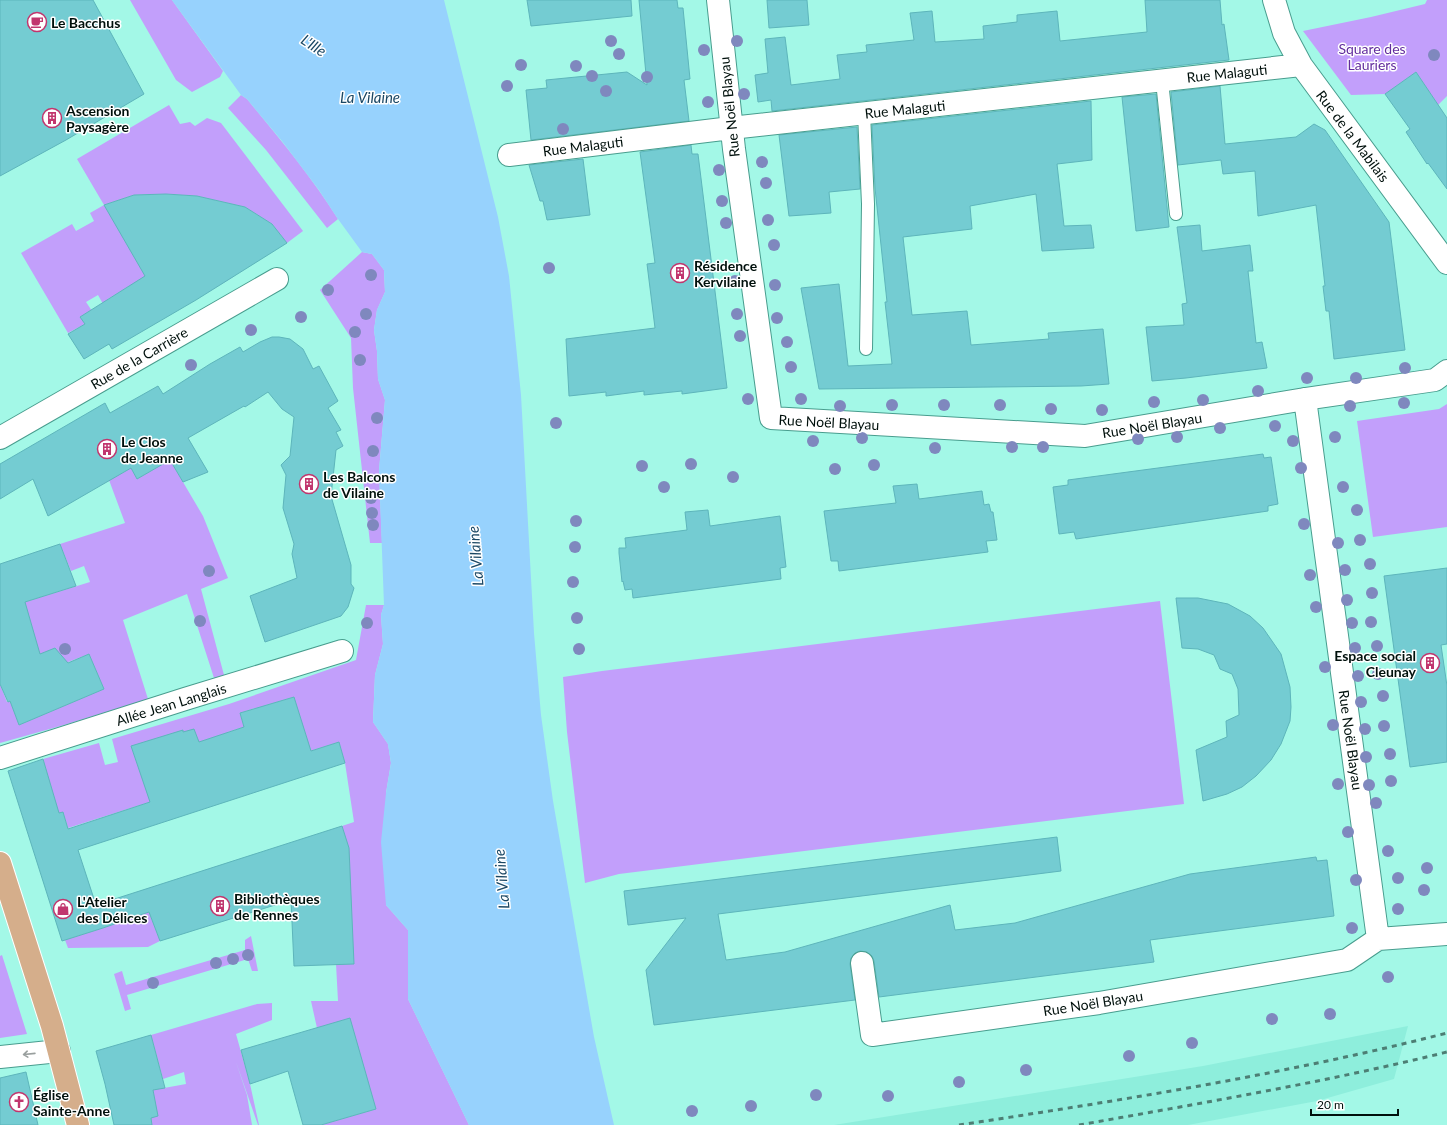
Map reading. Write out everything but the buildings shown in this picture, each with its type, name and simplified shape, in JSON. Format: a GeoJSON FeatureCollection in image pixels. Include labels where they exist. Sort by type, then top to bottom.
{"type":"FeatureCollection","features":[{"type":"Feature","properties":{"kind":"main road"},"geometry":{"type":"LineString","coordinates":[[0,863],[59,1051],[78,1125]]}},
{"type":"Feature","properties":{"kind":"street","name":"Rue Noël Blayau"},"geometry":{"type":"LineString","coordinates":[[718,0],[731,128],[771,418],[1085,436],[1305,399],[1435,380],[1447,371]]}},
{"type":"Feature","properties":{"kind":"street","name":"Rue de la Mabilais"},"geometry":{"type":"LineString","coordinates":[[1274,0],[1284,33],[1301,65],[1447,263]]}},
{"type":"Feature","properties":{"kind":"street","name":"Rue Malaguti"},"geometry":{"type":"LineString","coordinates":[[509,155],[731,128],[1301,65]]}},
{"type":"Feature","properties":{"kind":"street","name":"Rue de la Carrière"},"geometry":{"type":"LineString","coordinates":[[0,438],[277,279]]}},
{"type":"Feature","properties":{"kind":"street","name":"Rue Noël Blayau"},"geometry":{"type":"LineString","coordinates":[[1305,399],[1378,939]]}},
{"type":"Feature","properties":{"kind":"street","name":"Allée Jean Langlais"},"geometry":{"type":"LineString","coordinates":[[0,758],[342,651]]}},
{"type":"Feature","properties":{"kind":"street","name":"Rue Noël Blayau"},"geometry":{"type":"LineString","coordinates":[[862,963],[872,1035],[1099,1003],[1347,960],[1378,939],[1447,934]]}},
{"type":"Feature","properties":{"kind":"street"},"geometry":{"type":"LineString","coordinates":[[0,1057],[59,1051]]}},
{"type":"Feature","properties":{"kind":"lane"},"geometry":{"type":"LineString","coordinates":[[1162,80],[1176,214]]}},
{"type":"Feature","properties":{"kind":"lane"},"geometry":{"type":"LineString","coordinates":[[864,113],[868,204],[866,349]]}},
{"type":"Feature","properties":{"kind":"shaded area"},"geometry":{"type":"Polygon","coordinates":[[[1408,1026],[1394,1079],[1317,1101],[1188,1125],[834,1125],[1203,1066],[1408,1026]]]}},
{"type":"Feature","properties":{"kind":"green space"},"geometry":{"type":"Polygon","coordinates":[[[130,0],[172,0],[223,71],[220,77],[192,92],[176,80],[130,0]]]}},
{"type":"Feature","properties":{"kind":"green space","name":"Square des Lauriers"},"geometry":{"type":"Polygon","coordinates":[[[1427,0],[1447,0],[1447,96],[1438,105],[1416,72],[1385,94],[1351,95],[1303,31],[1425,4],[1427,0]]]}},
{"type":"Feature","properties":{"kind":"green space"},"geometry":{"type":"Polygon","coordinates":[[[241,95],[247,99],[294,158],[338,219],[327,228],[266,150],[228,108],[241,95]]]}},
{"type":"Feature","properties":{"kind":"green space"},"geometry":{"type":"Polygon","coordinates":[[[169,105],[180,124],[190,122],[195,126],[207,118],[221,123],[303,231],[287,243],[272,224],[245,207],[197,196],[166,194],[134,195],[104,205],[77,159],[169,105]]]}},
{"type":"Feature","properties":{"kind":"green space"},"geometry":{"type":"Polygon","coordinates":[[[104,205],[233,277],[205,294],[195,274],[128,287],[108,299],[113,307],[107,311],[98,295],[86,302],[92,311],[80,317],[85,324],[68,333],[21,253],[72,224],[76,231],[94,221],[90,213],[104,205]]]}},
{"type":"Feature","properties":{"kind":"green space"},"geometry":{"type":"Polygon","coordinates":[[[362,252],[372,254],[384,270],[385,292],[377,310],[374,330],[377,351],[378,379],[385,400],[379,471],[382,543],[370,543],[353,388],[351,338],[320,290],[362,252]]]}},
{"type":"Feature","properties":{"kind":"green space"},"geometry":{"type":"Polygon","coordinates":[[[1447,404],[1447,527],[1373,537],[1357,421],[1439,409],[1447,404]]]}},
{"type":"Feature","properties":{"kind":"green space"},"geometry":{"type":"Polygon","coordinates":[[[170,460],[203,516],[228,578],[201,589],[224,675],[214,678],[187,594],[123,620],[148,699],[0,743],[0,684],[7,702],[10,701],[19,725],[104,689],[89,654],[63,664],[55,648],[0,671],[25,602],[90,582],[84,566],[71,571],[60,544],[125,523],[109,480],[131,468],[137,479],[170,460]]]}},
{"type":"Feature","properties":{"kind":"green space"},"geometry":{"type":"Polygon","coordinates":[[[1160,601],[1184,804],[619,874],[585,883],[567,732],[563,677],[1160,601]]]}},
{"type":"Feature","properties":{"kind":"green space"},"geometry":{"type":"Polygon","coordinates":[[[366,605],[384,605],[381,615],[383,644],[375,675],[373,722],[388,744],[391,763],[386,793],[386,905],[408,930],[408,999],[469,1125],[321,1125],[376,1109],[317,1028],[311,1001],[338,1001],[336,964],[354,964],[342,826],[354,822],[345,763],[339,742],[68,828],[63,812],[56,814],[41,783],[49,781],[43,759],[99,743],[105,765],[118,762],[112,739],[229,704],[356,660],[366,605]],[[294,697],[267,705],[257,710],[255,708],[240,713],[244,727],[228,732],[304,735],[294,697]]]}},
{"type":"Feature","properties":{"kind":"green space"},"geometry":{"type":"Polygon","coordinates":[[[149,912],[160,941],[148,947],[68,948],[65,940],[149,912]]]}},
{"type":"Feature","properties":{"kind":"green space"},"geometry":{"type":"Polygon","coordinates":[[[251,936],[258,971],[252,971],[248,959],[127,995],[131,1009],[125,1011],[114,974],[122,971],[126,985],[245,950],[245,940],[251,936]]]}},
{"type":"Feature","properties":{"kind":"green space"},"geometry":{"type":"Polygon","coordinates":[[[2,955],[27,1034],[0,1038],[0,956],[2,955]]]}},
{"type":"Feature","properties":{"kind":"green space"},"geometry":{"type":"Polygon","coordinates":[[[272,1003],[272,1020],[236,1034],[250,1084],[259,1125],[236,1062],[247,1095],[252,1125],[152,1125],[153,1090],[186,1084],[184,1072],[163,1079],[151,1035],[257,1004],[272,1003]]]}},
{"type":"Feature","properties":{"kind":"water","name":"La Vilaine"},"geometry":{"type":"Polygon","coordinates":[[[172,0],[444,0],[498,217],[509,276],[521,395],[534,633],[541,715],[553,801],[594,1037],[614,1125],[469,1125],[408,999],[408,930],[386,905],[381,842],[391,763],[388,744],[373,722],[375,675],[383,644],[381,615],[384,605],[379,471],[385,400],[378,379],[377,351],[374,330],[377,310],[385,292],[384,270],[372,254],[362,252],[319,190],[282,141],[247,99],[241,95],[172,0]]]}},
{"type":"Feature","properties":{"kind":"railway"},"geometry":{"type":"LineString","coordinates":[[959,1125],[1143,1096],[1266,1074],[1387,1048],[1447,1033]]}},
{"type":"Feature","properties":{"kind":"railway"},"geometry":{"type":"LineString","coordinates":[[1079,1125],[1356,1073],[1447,1052]]}},
{"type":"Feature","properties":{"kind":"place","name":"Le Bacchus"},"geometry":{"type":"Point","coordinates":[37,22]}},
{"type":"Feature","properties":{"kind":"place","name":"Ascension Paysagère"},"geometry":{"type":"Point","coordinates":[52,118]}},
{"type":"Feature","properties":{"kind":"place","name":"Résidence Kervilaine"},"geometry":{"type":"Point","coordinates":[680,273]}},
{"type":"Feature","properties":{"kind":"place","name":"Le Clos de Jeanne"},"geometry":{"type":"Point","coordinates":[107,449]}},
{"type":"Feature","properties":{"kind":"place","name":"Les Balcons de Vilaine"},"geometry":{"type":"Point","coordinates":[309,484]}},
{"type":"Feature","properties":{"kind":"place","name":"Espace social Cleunay"},"geometry":{"type":"Point","coordinates":[1430,663]}},
{"type":"Feature","properties":{"kind":"place","name":"Bibliothèques de Rennes"},"geometry":{"type":"Point","coordinates":[220,906]}},
{"type":"Feature","properties":{"kind":"place","name":"L'Atelier des Délices"},"geometry":{"type":"Point","coordinates":[63,909]}},
{"type":"Feature","properties":{"kind":"place","name":"Église Sainte-Anne"},"geometry":{"type":"Point","coordinates":[19,1102]}},
{"type":"Feature","properties":{"kind":"water label","name":"L'Ille"},"geometry":{"type":"Point","coordinates":[314,45]}}]}
